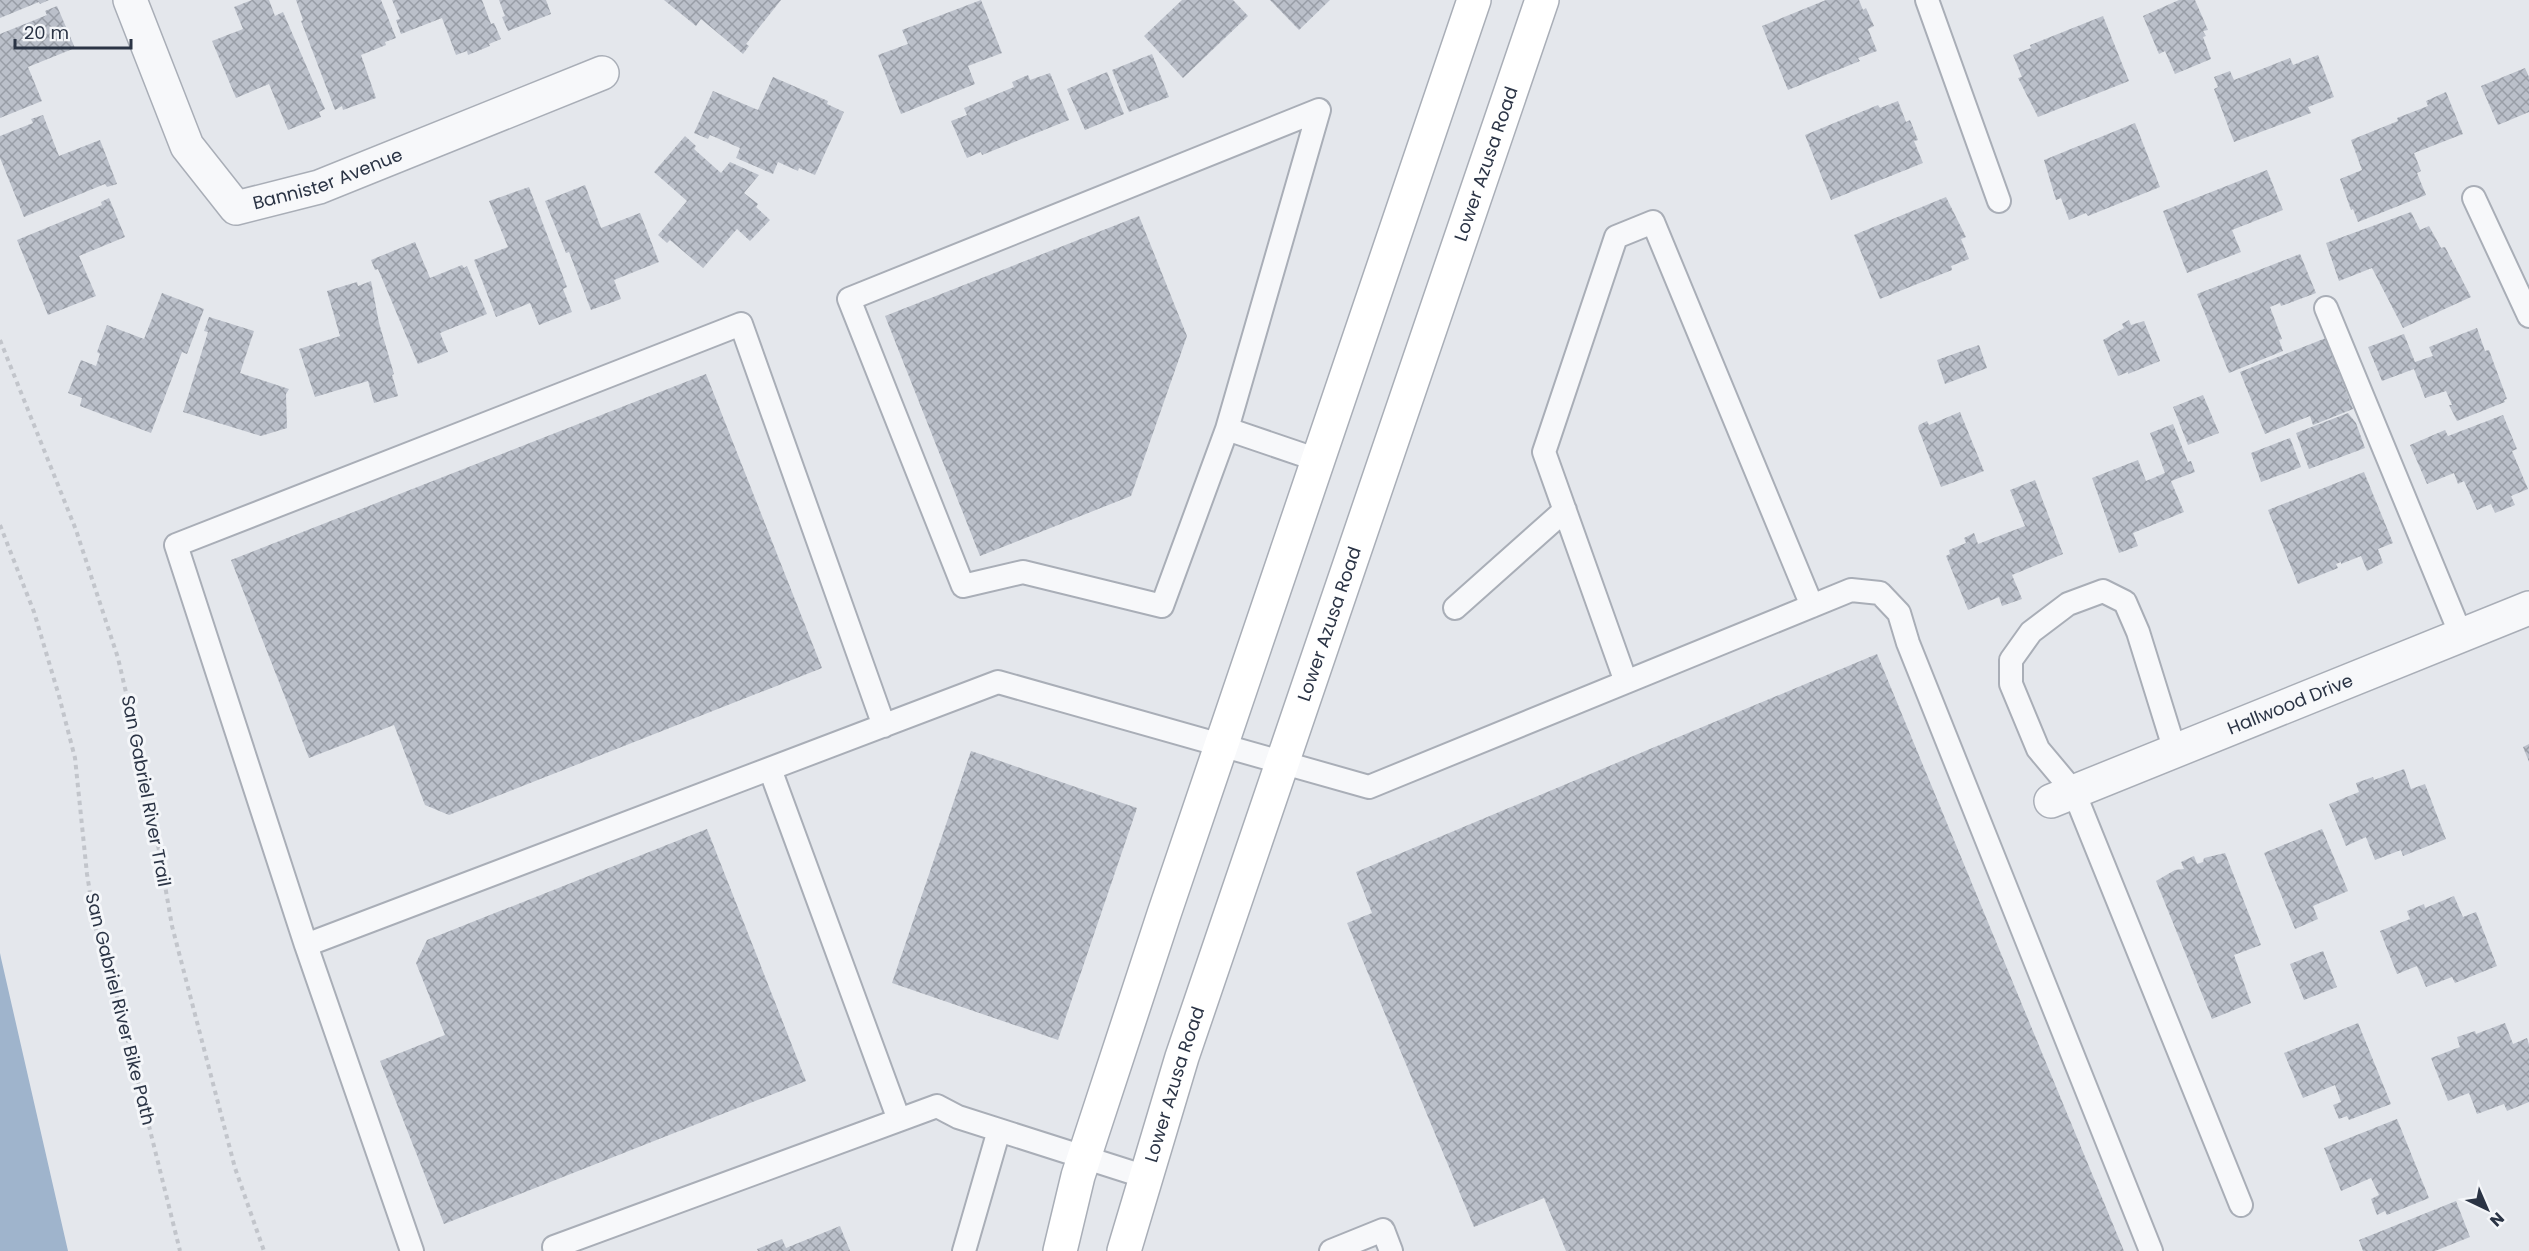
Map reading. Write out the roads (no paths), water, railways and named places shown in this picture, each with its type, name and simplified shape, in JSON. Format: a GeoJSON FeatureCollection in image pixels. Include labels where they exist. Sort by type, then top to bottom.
{"type":"FeatureCollection","features":[{"type":"Feature","properties":{"kind":"main road"},"geometry":{"type":"LineString","coordinates":[[1060,1251],[1084,1157],[1474,0]]}},
{"type":"Feature","properties":{"kind":"main road","name":"Lower Azusa Road"},"geometry":{"type":"LineString","coordinates":[[1124,1251],[1182,1058],[1542,0]]}},
{"type":"Feature","properties":{"kind":"street","name":"Bannister Avenue"},"geometry":{"type":"LineString","coordinates":[[130,0],[187,146],[236,208],[320,187],[602,73]]}},
{"type":"Feature","properties":{"kind":"street","name":"Hallwood Drive"},"geometry":{"type":"LineString","coordinates":[[2063,797],[2529,608]]}},
{"type":"Feature","properties":{"kind":"lane"},"geometry":{"type":"LineString","coordinates":[[1927,0],[1999,201]]}},
{"type":"Feature","properties":{"kind":"lane"},"geometry":{"type":"LineString","coordinates":[[1319,110],[1227,429],[1162,606],[1023,572],[963,586],[849,299],[1319,110]]}},
{"type":"Feature","properties":{"kind":"lane"},"geometry":{"type":"LineString","coordinates":[[2474,198],[2529,316]]}},
{"type":"Feature","properties":{"kind":"lane"},"geometry":{"type":"LineString","coordinates":[[1626,682],[1544,452],[1616,237],[1653,222],[1812,606]]}},
{"type":"Feature","properties":{"kind":"lane"},"geometry":{"type":"LineString","coordinates":[[2326,308],[2462,635]]}},
{"type":"Feature","properties":{"kind":"lane"},"geometry":{"type":"LineString","coordinates":[[412,1251],[306,945],[176,545],[741,324],[884,726]]}},
{"type":"Feature","properties":{"kind":"lane"},"geometry":{"type":"LineString","coordinates":[[1227,429],[1318,460]]}},
{"type":"Feature","properties":{"kind":"lane"},"geometry":{"type":"LineString","coordinates":[[1455,608],[1564,510]]}},
{"type":"Feature","properties":{"kind":"lane"},"geometry":{"type":"LineString","coordinates":[[306,945],[999,682],[1369,787],[1851,590],[1880,593],[1899,613],[1908,643],[2151,1251]]}},
{"type":"Feature","properties":{"kind":"lane"},"geometry":{"type":"LineString","coordinates":[[2175,751],[2138,632],[2125,602],[2103,591],[2068,604],[2031,632],[2011,660],[2011,684],[2038,749],[2063,797],[2241,1205]]}},
{"type":"Feature","properties":{"kind":"lane"},"geometry":{"type":"LineString","coordinates":[[770,769],[899,1120]]}},
{"type":"Feature","properties":{"kind":"lane"},"geometry":{"type":"LineString","coordinates":[[555,1251],[554,1247],[936,1106],[958,1117],[1146,1177]]}},
{"type":"Feature","properties":{"kind":"lane"},"geometry":{"type":"LineString","coordinates":[[964,1251],[999,1130]]}},
{"type":"Feature","properties":{"kind":"lane"},"geometry":{"type":"LineString","coordinates":[[1331,1251],[1383,1230],[1391,1251]]}},
{"type":"Feature","properties":{"kind":"water"},"geometry":{"type":"Polygon","coordinates":[[[0,953],[1,958],[68,1251],[0,1251],[0,953]]]}}]}
